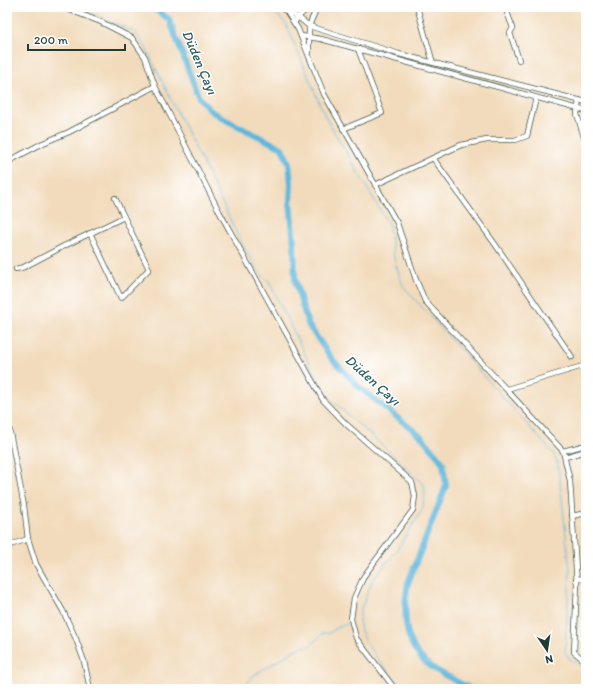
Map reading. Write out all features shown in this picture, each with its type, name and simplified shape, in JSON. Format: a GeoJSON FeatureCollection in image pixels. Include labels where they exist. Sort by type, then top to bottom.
{"type":"FeatureCollection","features":[{"type":"Feature","properties":{"kind":"street"},"geometry":{"type":"LineString","coordinates":[[62,7],[102,22],[132,38],[145,56],[156,86],[220,213],[323,400],[346,424],[412,482],[415,496],[413,510],[364,576],[354,598],[351,619],[356,638],[395,689]]}},
{"type":"Feature","properties":{"kind":"street"},"geometry":{"type":"LineString","coordinates":[[281,7],[294,23],[301,36],[324,94],[397,223],[416,280],[425,301],[563,451],[570,481],[576,580],[574,652],[586,662]]}},
{"type":"Feature","properties":{"kind":"street"},"geometry":{"type":"LineString","coordinates":[[294,23],[308,7]]}},
{"type":"Feature","properties":{"kind":"street"},"geometry":{"type":"LineString","coordinates":[[310,57],[309,26],[317,7]]}},
{"type":"Feature","properties":{"kind":"street"},"geometry":{"type":"LineString","coordinates":[[416,7],[433,63]]}},
{"type":"Feature","properties":{"kind":"street"},"geometry":{"type":"LineString","coordinates":[[505,7],[513,28],[510,33],[519,60]]}},
{"type":"Feature","properties":{"kind":"street"},"geometry":{"type":"LineString","coordinates":[[286,12],[298,17],[309,26],[399,54],[586,102]]}},
{"type":"Feature","properties":{"kind":"street"},"geometry":{"type":"LineString","coordinates":[[301,36],[321,39],[586,111]]}},
{"type":"Feature","properties":{"kind":"street"},"geometry":{"type":"LineString","coordinates":[[343,129],[382,113],[358,49]]}},
{"type":"Feature","properties":{"kind":"street"},"geometry":{"type":"LineString","coordinates":[[7,162],[69,132],[156,86]]}},
{"type":"Feature","properties":{"kind":"street"},"geometry":{"type":"LineString","coordinates":[[375,185],[461,145],[487,140],[515,140],[526,136],[536,98]]}},
{"type":"Feature","properties":{"kind":"street"},"geometry":{"type":"LineString","coordinates":[[579,100],[577,114],[586,144]]}},
{"type":"Feature","properties":{"kind":"street"},"geometry":{"type":"LineString","coordinates":[[433,158],[495,244],[572,357]]}},
{"type":"Feature","properties":{"kind":"street"},"geometry":{"type":"LineString","coordinates":[[90,234],[120,298],[149,269],[115,198]]}},
{"type":"Feature","properties":{"kind":"street"},"geometry":{"type":"LineString","coordinates":[[16,269],[24,267],[124,217]]}},
{"type":"Feature","properties":{"kind":"street"},"geometry":{"type":"LineString","coordinates":[[507,389],[586,365]]}},
{"type":"Feature","properties":{"kind":"street"},"geometry":{"type":"LineString","coordinates":[[7,417],[24,506],[28,538],[36,564],[63,611],[76,639],[84,661],[90,689]]}},
{"type":"Feature","properties":{"kind":"street"},"geometry":{"type":"LineString","coordinates":[[7,442],[12,439]]}},
{"type":"Feature","properties":{"kind":"street"},"geometry":{"type":"LineString","coordinates":[[563,451],[586,445]]}},
{"type":"Feature","properties":{"kind":"street"},"geometry":{"type":"LineString","coordinates":[[565,457],[586,451]]}},
{"type":"Feature","properties":{"kind":"street"},"geometry":{"type":"LineString","coordinates":[[572,516],[586,513]]}},
{"type":"Feature","properties":{"kind":"street"},"geometry":{"type":"LineString","coordinates":[[7,546],[28,538]]}},
{"type":"Feature","properties":{"kind":"street"},"geometry":{"type":"LineString","coordinates":[[576,580],[586,577]]}},
{"type":"Feature","properties":{"kind":"waterway"},"geometry":{"type":"LineString","coordinates":[[71,7],[135,32],[146,48],[238,236],[257,270],[268,280],[319,383],[330,399],[391,453],[424,485],[425,495],[422,510],[395,553],[373,579],[361,609],[359,621],[361,631],[367,644],[403,689]]}},
{"type":"Feature","properties":{"kind":"waterway","name":"Düden Çayı"},"geometry":{"type":"LineString","coordinates":[[152,7],[169,19],[199,98],[211,111],[282,148],[289,163],[295,280],[309,326],[332,359],[360,388],[422,437],[443,463],[446,486],[408,583],[405,604],[406,625],[412,645],[425,662],[441,673],[471,689]]}},
{"type":"Feature","properties":{"kind":"waterway"},"geometry":{"type":"LineString","coordinates":[[270,7],[286,24],[325,116],[389,225],[394,259],[403,286],[553,453],[557,462],[559,473],[570,571],[565,652],[569,658],[586,670]]}},
{"type":"Feature","properties":{"kind":"waterway"},"geometry":{"type":"LineString","coordinates":[[238,689],[245,686],[253,676],[298,648],[310,646],[322,634],[330,633],[336,628],[347,624]]}},
{"type":"Feature","properties":{"kind":"waterway"},"geometry":{"type":"LineString","coordinates":[[218,685],[228,689]]}}]}
